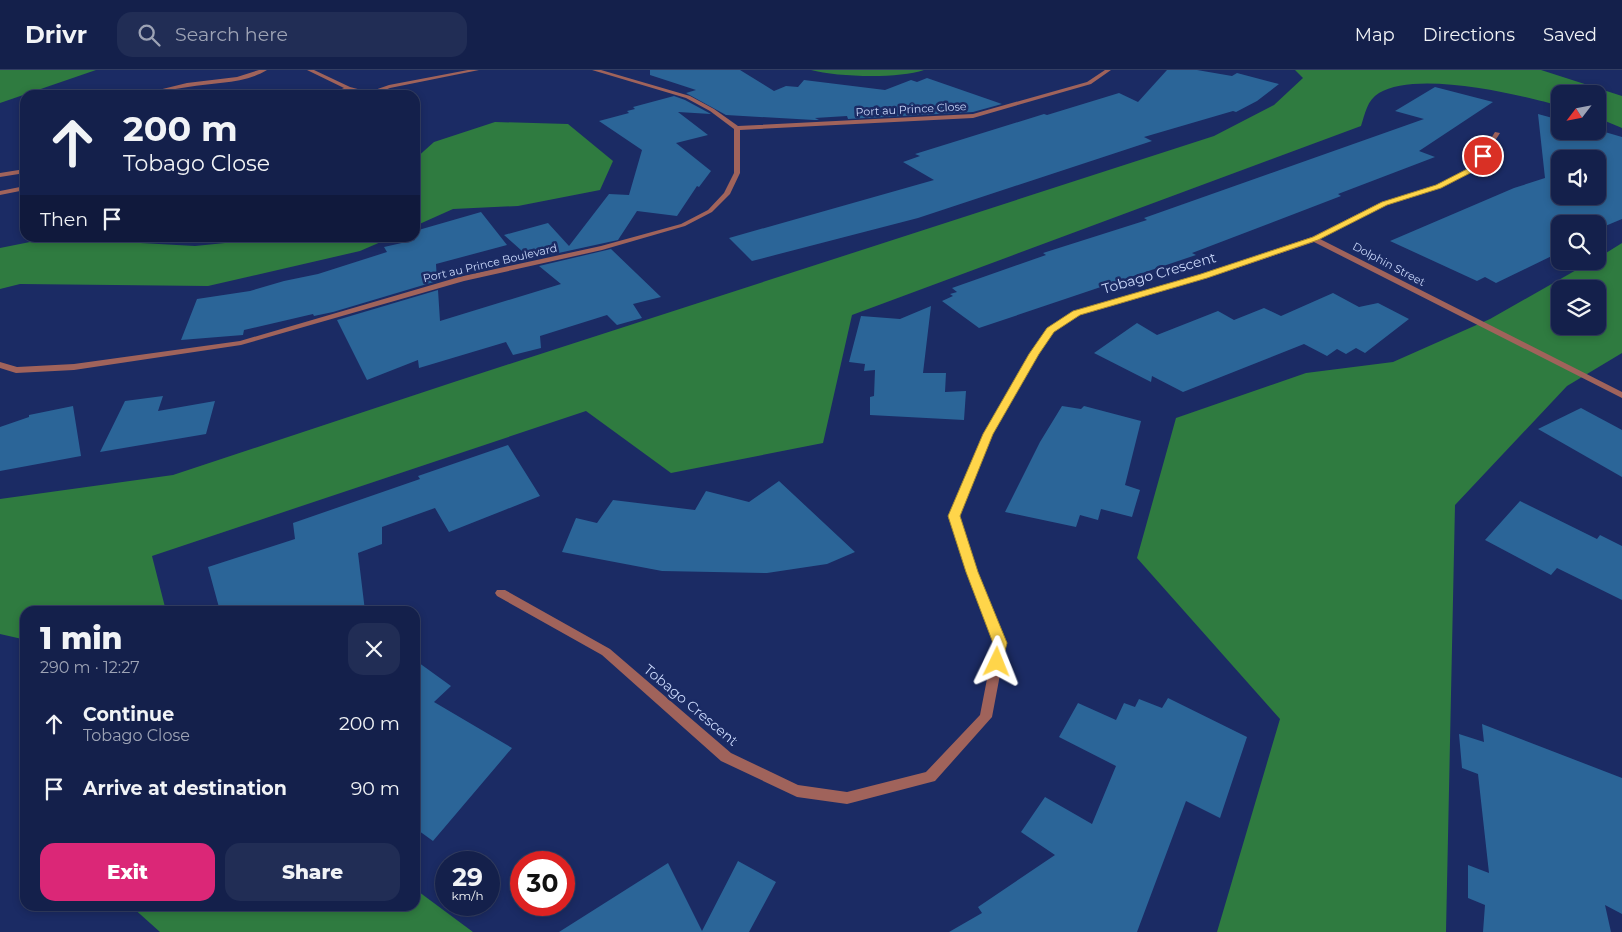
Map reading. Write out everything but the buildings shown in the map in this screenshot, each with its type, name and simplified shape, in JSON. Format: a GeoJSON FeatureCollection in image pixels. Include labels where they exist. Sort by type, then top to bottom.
{"type":"FeatureCollection","features":[{"type":"Feature","properties":{"kind":"street"},"geometry":{"type":"LineString","coordinates":[[164,90],[187,85],[238,79],[264,70]]}},
{"type":"Feature","properties":{"kind":"street"},"geometry":{"type":"LineString","coordinates":[[310,70],[355,90]]}},
{"type":"Feature","properties":{"kind":"street"},"geometry":{"type":"LineString","coordinates":[[379,90],[476,70]]}},
{"type":"Feature","properties":{"kind":"street"},"geometry":{"type":"LineString","coordinates":[[595,70],[688,97],[712,110],[736,128]]}},
{"type":"Feature","properties":{"kind":"street","name":"Port au Prince Close"},"geometry":{"type":"LineString","coordinates":[[736,128],[972,116],[1089,83],[1108,70]]}},
{"type":"Feature","properties":{"kind":"street"},"geometry":{"type":"LineString","coordinates":[[343,90],[348,88]]}},
{"type":"Feature","properties":{"kind":"street","name":"Port au Prince Boulevard"},"geometry":{"type":"LineString","coordinates":[[0,365],[16,370],[74,367],[241,342],[462,279],[602,248],[675,228],[710,211],[727,194],[736,173],[736,128]]}},
{"type":"Feature","properties":{"kind":"street","name":"Tobago Crescent"},"geometry":{"type":"LineString","coordinates":[[501,593],[606,652],[726,757],[797,790],[847,798],[930,776],[986,717],[1000,643],[972,572],[954,516],[988,434],[1050,330],[1077,313],[1204,276],[1315,239],[1384,203],[1439,186],[1475,168],[1497,133]]}},
{"type":"Feature","properties":{"kind":"street"},"geometry":{"type":"LineString","coordinates":[[0,175],[20,172]]}},
{"type":"Feature","properties":{"kind":"street"},"geometry":{"type":"LineString","coordinates":[[0,193],[20,189]]}},
{"type":"Feature","properties":{"kind":"street","name":"Dolphin Street"},"geometry":{"type":"LineString","coordinates":[[1315,239],[1622,395]]}},
{"type":"Feature","properties":{"kind":"shaded area"},"geometry":{"type":"Polygon","coordinates":[[[0,70],[96,70],[38,90],[20,90],[20,96],[0,103],[0,70]]]}},
{"type":"Feature","properties":{"kind":"shaded area"},"geometry":{"type":"Polygon","coordinates":[[[811,70],[924,70],[899,75],[868,76],[811,70]]]}},
{"type":"Feature","properties":{"kind":"shaded area"},"geometry":{"type":"Polygon","coordinates":[[[1295,70],[1541,70],[1588,85],[1551,85],[1551,104],[1468,86],[1417,84],[1396,86],[1379,93],[1372,99],[1361,126],[852,315],[823,443],[671,473],[586,411],[152,556],[165,606],[20,606],[20,639],[0,634],[0,499],[173,475],[1214,136],[1274,105],[1303,78],[1295,70]]]}},
{"type":"Feature","properties":{"kind":"shaded area"},"geometry":{"type":"Polygon","coordinates":[[[1606,91],[1622,96],[1622,128],[1606,121],[1606,91]]]}},
{"type":"Feature","properties":{"kind":"shaded area"},"geometry":{"type":"Polygon","coordinates":[[[495,122],[568,124],[613,161],[600,190],[518,206],[453,209],[420,224],[420,155],[434,142],[495,122]]]}},
{"type":"Feature","properties":{"kind":"shaded area"},"geometry":{"type":"Polygon","coordinates":[[[30,242],[122,242],[195,246],[235,242],[381,242],[360,251],[208,286],[20,284],[0,289],[0,248],[30,242]]]}},
{"type":"Feature","properties":{"kind":"shaded area"},"geometry":{"type":"Polygon","coordinates":[[[1622,243],[1622,353],[1567,386],[1455,505],[1446,932],[1217,932],[1280,719],[1137,558],[1176,418],[1306,373],[1393,362],[1490,319],[1551,284],[1551,335],[1606,335],[1606,280],[1559,280],[1576,270],[1606,270],[1606,253],[1622,243]]]}},
{"type":"Feature","properties":{"kind":"shaded area"},"geometry":{"type":"Polygon","coordinates":[[[420,893],[435,904],[435,916],[451,916],[473,932],[160,932],[137,911],[420,911],[420,893]]]}},
{"type":"Feature","properties":{"kind":"route"},"geometry":{"type":"LineString","coordinates":[[997,662],[1000,643],[972,572],[954,516],[988,434],[1050,330],[1077,313],[1204,276],[1315,239],[1384,203],[1439,186],[1475,168],[1483,156]]}}]}
